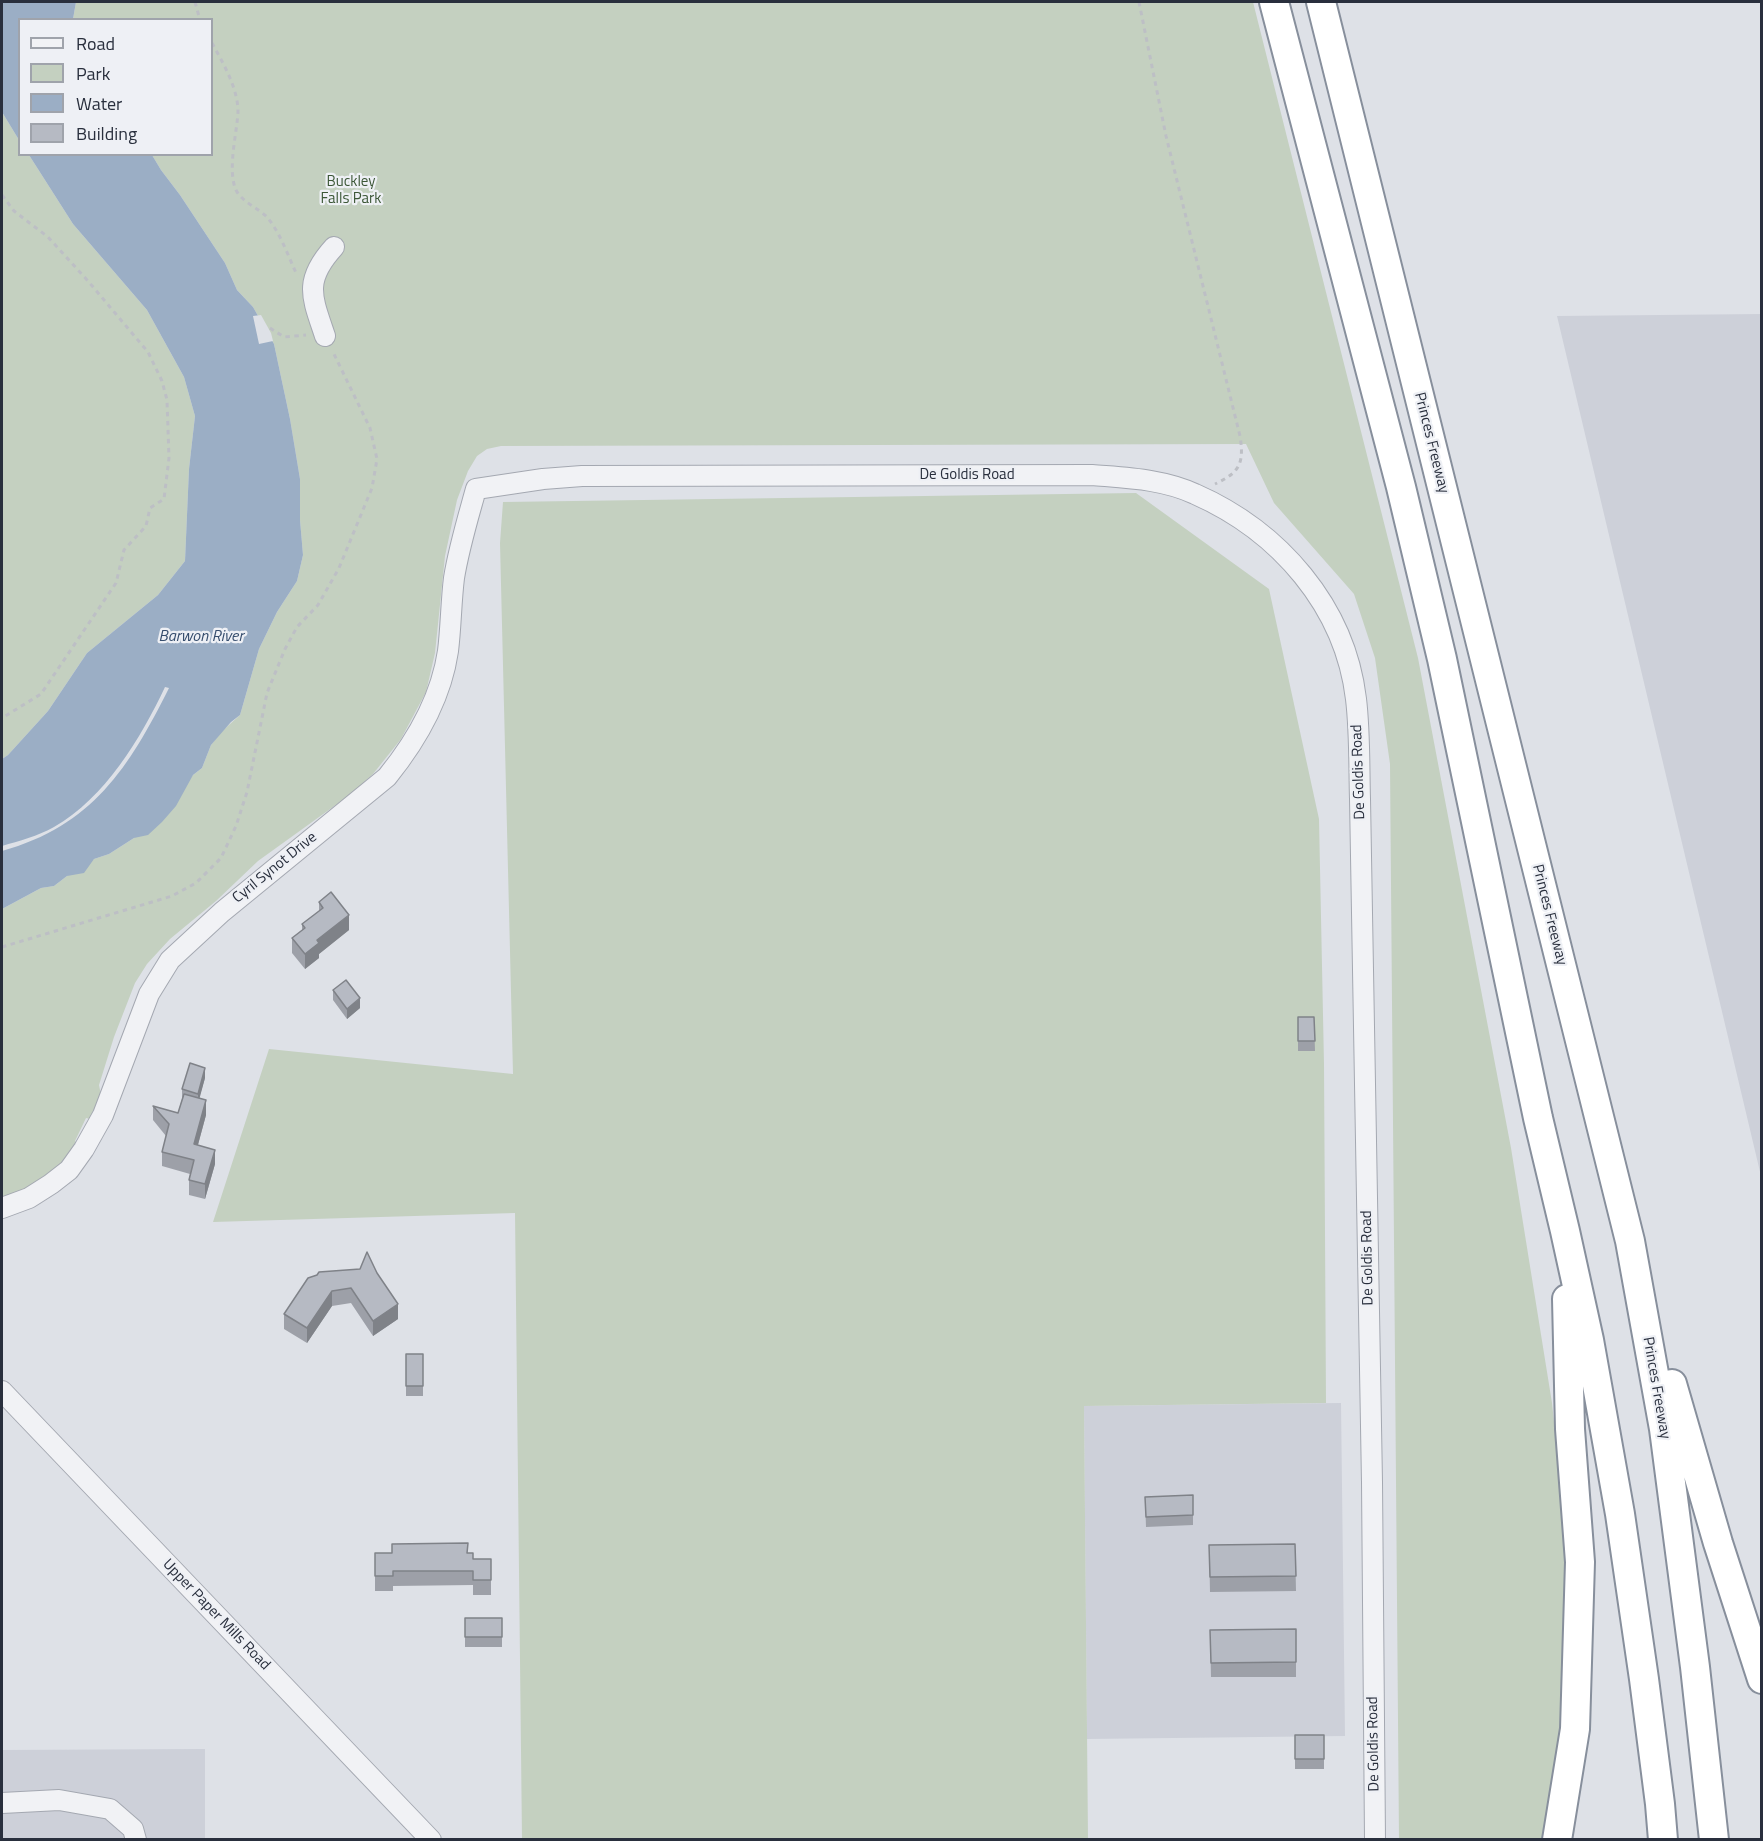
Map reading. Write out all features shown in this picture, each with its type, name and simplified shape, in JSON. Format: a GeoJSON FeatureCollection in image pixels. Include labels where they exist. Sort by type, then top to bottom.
{"type":"FeatureCollection","features":[{"type":"Feature","properties":{"kind":"highway"},"geometry":{"type":"LineString","coordinates":[[1274,2],[1401,488],[1442,659],[1536,1107],[1589,1340],[1620,1514],[1647,1702],[1660,1804],[1662,1839]]}},
{"type":"Feature","properties":{"kind":"highway","name":"Princes Freeway"},"geometry":{"type":"LineString","coordinates":[[1321,2],[1630,1241],[1664,1429],[1695,1668],[1714,1839]]}},
{"type":"Feature","properties":{"kind":"highway"},"geometry":{"type":"LineString","coordinates":[[1557,1839],[1575,1729],[1580,1562],[1570,1430],[1565,1231]]}},
{"type":"Feature","properties":{"kind":"highway"},"geometry":{"type":"LineString","coordinates":[[1630,1241],[1718,1543],[1761,1678]]}},
{"type":"Feature","properties":{"kind":"street"},"geometry":{"type":"LineString","coordinates":[[325,336],[311,286],[321,261],[334,247]]}},
{"type":"Feature","properties":{"kind":"street","name":"De Goldis Road"},"geometry":{"type":"LineString","coordinates":[[476,489],[582,476],[1092,475],[1148,480],[1194,493],[1232,514],[1267,539],[1297,567],[1323,604],[1343,645],[1356,698],[1372,1482],[1375,1839]]}},
{"type":"Feature","properties":{"kind":"street","name":"Cyril Synot Drive"},"geometry":{"type":"LineString","coordinates":[[2,1208],[29,1198],[51,1184],[69,1170],[84,1149],[103,1115],[149,994],[170,960],[222,912],[387,777],[408,752],[439,690],[448,652],[459,549],[476,489]]}},
{"type":"Feature","properties":{"kind":"street","name":"Upper Paper Mills Road"},"geometry":{"type":"LineString","coordinates":[[2,1391],[431,1839]]}},
{"type":"Feature","properties":{"kind":"street"},"geometry":{"type":"LineString","coordinates":[[2,1803],[59,1800],[110,1809],[133,1829],[136,1839]]}},
{"type":"Feature","properties":{"kind":"path"},"geometry":{"type":"LineString","coordinates":[[195,2],[199,18]]}},
{"type":"Feature","properties":{"kind":"path"},"geometry":{"type":"LineString","coordinates":[[1139,2],[1166,136],[1243,455],[1236,470],[1220,482],[1194,493]]}},
{"type":"Feature","properties":{"kind":"path"},"geometry":{"type":"LineString","coordinates":[[213,45],[233,87],[238,109],[233,151],[236,190],[266,216],[275,228],[300,283],[311,286]]}},
{"type":"Feature","properties":{"kind":"path"},"geometry":{"type":"LineString","coordinates":[[2,195],[14,211],[48,237],[148,352],[162,381],[167,400],[169,458],[164,499],[150,508],[146,526],[124,550],[117,583],[41,694],[2,718]]}},
{"type":"Feature","properties":{"kind":"path"},"geometry":{"type":"LineString","coordinates":[[2,947],[172,896],[196,883],[221,858],[236,826],[247,792],[267,693],[285,649],[297,627],[318,605],[339,568],[372,488],[377,459],[370,428],[325,336],[308,334],[284,337],[270,328]]}},
{"type":"Feature","properties":{"kind":"shaded area"},"geometry":{"type":"Polygon","coordinates":[[[1762,314],[1761,1176],[1557,316],[1762,314]]]}},
{"type":"Feature","properties":{"kind":"shaded area"},"geometry":{"type":"Polygon","coordinates":[[[1341,1403],[1345,1736],[1087,1739],[1084,1406],[1341,1403]]]}},
{"type":"Feature","properties":{"kind":"shaded area"},"geometry":{"type":"Polygon","coordinates":[[[205,1749],[205,1839],[2,1839],[2,1750],[205,1749]]]}},
{"type":"Feature","properties":{"kind":"green space","name":"Buckley Falls Park"},"geometry":{"type":"Polygon","coordinates":[[[76,2],[1253,2],[1418,658],[1511,1148],[1552,1403],[1568,1553],[1564,1738],[1548,1839],[1399,1839],[1390,764],[1375,658],[1354,594],[1274,503],[1246,444],[501,446],[487,449],[477,456],[468,471],[457,500],[445,556],[435,653],[426,692],[401,739],[373,774],[351,794],[258,861],[216,901],[170,939],[147,964],[135,983],[114,1037],[99,1085],[101,1095],[90,1119],[86,1118],[75,1141],[79,1145],[45,1178],[2,1200],[2,909],[41,888],[54,886],[94,859],[109,854],[134,838],[202,768],[211,745],[220,733],[240,715],[259,649],[277,612],[297,581],[303,555],[300,479],[274,344],[253,307],[237,290],[225,263],[153,156],[213,156],[213,18],[73,18],[76,2]]]}},
{"type":"Feature","properties":{"kind":"green space"},"geometry":{"type":"Polygon","coordinates":[[[2,112],[18,138],[18,156],[30,156],[73,224],[147,310],[184,377],[195,416],[189,469],[185,561],[158,595],[87,653],[48,711],[2,759],[2,112]]]}},
{"type":"Feature","properties":{"kind":"green space"},"geometry":{"type":"Polygon","coordinates":[[[1136,493],[1269,589],[1319,819],[1324,1064],[1326,1403],[1084,1406],[1088,1839],[522,1839],[515,1213],[213,1222],[269,1049],[513,1074],[500,543],[503,502],[1136,493]]]}},
{"type":"Feature","properties":{"kind":"water"},"geometry":{"type":"Polygon","coordinates":[[[2,2],[76,2],[73,18],[18,18],[18,138],[2,112],[2,2]]]}},
{"type":"Feature","properties":{"kind":"water","name":"Barwon River"},"geometry":{"type":"Polygon","coordinates":[[[30,156],[153,156],[225,263],[237,290],[253,307],[274,344],[300,479],[303,555],[297,581],[277,612],[259,649],[240,715],[211,745],[202,768],[193,775],[176,806],[148,835],[134,838],[109,854],[94,859],[84,873],[67,876],[54,886],[41,888],[2,909],[2,851],[33,840],[84,810],[104,790],[139,744],[169,688],[165,687],[145,726],[120,765],[89,800],[54,827],[35,836],[2,846],[2,759],[48,711],[87,653],[158,595],[185,561],[189,469],[195,416],[184,377],[147,310],[73,224],[30,156]]]}},
{"type":"Feature","properties":{"kind":"pier"},"geometry":{"type":"Polygon","coordinates":[[[261,315],[273,341],[259,344],[253,316],[261,315]]]}},
{"type":"Feature","properties":{"kind":"building"},"geometry":{"type":"Polygon","coordinates":[[[331,892],[349,915],[317,940],[319,943],[305,954],[292,938],[305,928],[302,924],[323,908],[319,902],[331,892]]]}},
{"type":"Feature","properties":{"kind":"building"},"geometry":{"type":"Polygon","coordinates":[[[346,980],[360,998],[347,1009],[333,990],[346,980]]]}},
{"type":"Feature","properties":{"kind":"building"},"geometry":{"type":"Polygon","coordinates":[[[1298,1017],[1314,1017],[1315,1041],[1298,1041],[1298,1017]]]}},
{"type":"Feature","properties":{"kind":"building"},"geometry":{"type":"Polygon","coordinates":[[[190,1063],[205,1068],[198,1094],[182,1089],[190,1063]]]}},
{"type":"Feature","properties":{"kind":"building"},"geometry":{"type":"Polygon","coordinates":[[[184,1094],[206,1100],[194,1144],[215,1150],[205,1184],[189,1180],[194,1160],[162,1152],[169,1124],[153,1106],[178,1113],[184,1094]]]}},
{"type":"Feature","properties":{"kind":"building"},"geometry":{"type":"Polygon","coordinates":[[[367,1252],[377,1273],[398,1304],[373,1321],[351,1288],[332,1291],[307,1328],[284,1314],[308,1278],[319,1272],[360,1269],[367,1252]]]}},
{"type":"Feature","properties":{"kind":"building"},"geometry":{"type":"Polygon","coordinates":[[[406,1354],[423,1354],[423,1386],[406,1386],[406,1354]]]}},
{"type":"Feature","properties":{"kind":"building"},"geometry":{"type":"Polygon","coordinates":[[[1193,1495],[1193,1515],[1146,1517],[1145,1497],[1193,1495]]]}},
{"type":"Feature","properties":{"kind":"building"},"geometry":{"type":"Polygon","coordinates":[[[468,1543],[467,1553],[473,1553],[473,1559],[491,1559],[491,1580],[473,1580],[473,1571],[393,1571],[393,1576],[375,1576],[375,1553],[392,1553],[392,1544],[468,1543]]]}},
{"type":"Feature","properties":{"kind":"building"},"geometry":{"type":"Polygon","coordinates":[[[1295,1544],[1296,1576],[1210,1577],[1209,1545],[1295,1544]]]}},
{"type":"Feature","properties":{"kind":"building"},"geometry":{"type":"Polygon","coordinates":[[[465,1618],[502,1618],[502,1637],[465,1637],[465,1618]]]}},
{"type":"Feature","properties":{"kind":"building"},"geometry":{"type":"Polygon","coordinates":[[[1296,1629],[1296,1662],[1211,1663],[1210,1630],[1296,1629]]]}},
{"type":"Feature","properties":{"kind":"building"},"geometry":{"type":"Polygon","coordinates":[[[1295,1735],[1324,1735],[1324,1759],[1295,1759],[1295,1735]]]}}]}
